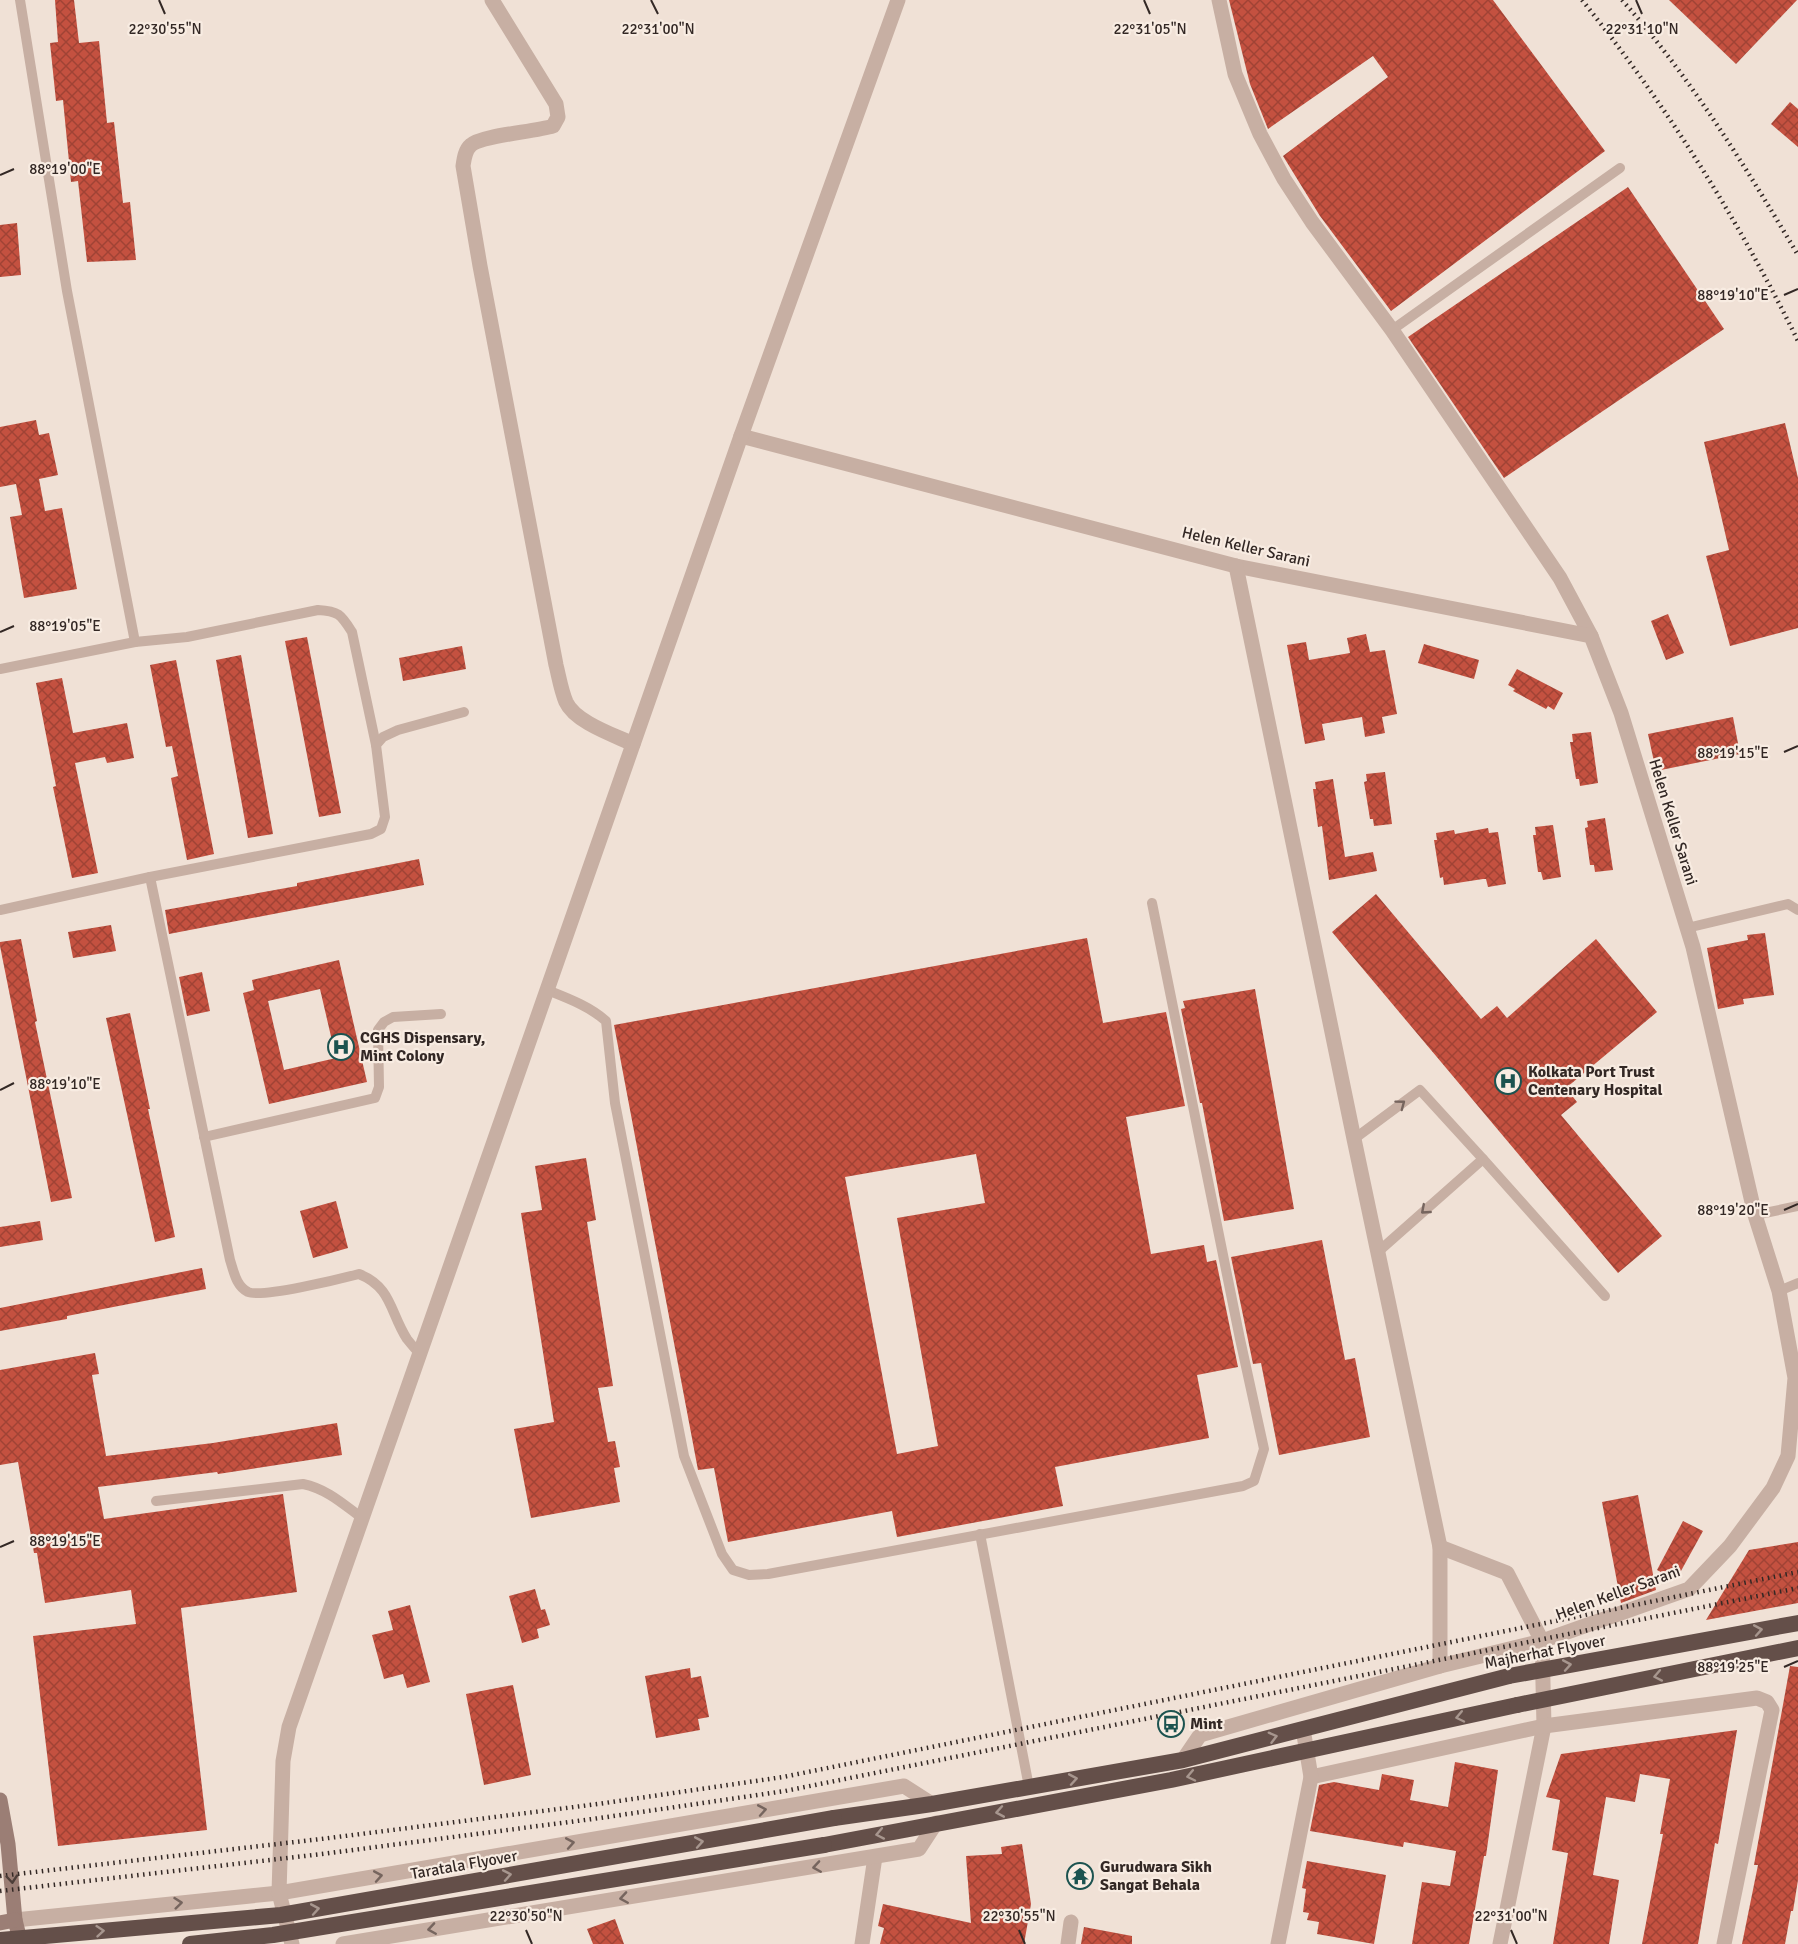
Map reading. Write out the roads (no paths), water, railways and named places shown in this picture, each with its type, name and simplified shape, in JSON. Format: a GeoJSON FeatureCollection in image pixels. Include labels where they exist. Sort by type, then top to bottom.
{"type":"FeatureCollection","features":[{"type":"Feature","properties":{"kind":"highway","name":"Majherhat Flyover"},"geometry":{"type":"LineString","coordinates":[[1183,1760],[1509,1676],[1798,1623]]}},
{"type":"Feature","properties":{"kind":"highway"},"geometry":{"type":"LineString","coordinates":[[190,1944],[285,1933],[824,1845],[1171,1780],[1517,1705],[1798,1648]]}},
{"type":"Feature","properties":{"kind":"highway","name":"Taratala Flyover"},"geometry":{"type":"LineString","coordinates":[[0,1940],[281,1915],[834,1818],[932,1804],[1183,1760]]}},
{"type":"Feature","properties":{"kind":"main road"},"geometry":{"type":"LineString","coordinates":[[0,1800],[8,1844],[8,1921],[21,1944]]}},
{"type":"Feature","properties":{"kind":"street"},"geometry":{"type":"LineString","coordinates":[[492,0],[556,104],[558,117],[553,126],[542,130],[486,139],[472,144],[465,154],[463,166],[482,278],[556,665],[567,703],[575,714],[591,724],[633,744]]}},
{"type":"Feature","properties":{"kind":"street"},"geometry":{"type":"LineString","coordinates":[[292,1944],[279,1893],[283,1761],[289,1726],[741,436],[898,0]]}},
{"type":"Feature","properties":{"kind":"street"},"geometry":{"type":"LineString","coordinates":[[1219,0],[1235,74],[1260,134],[1284,179],[1312,222],[1392,330],[1560,578],[1591,636]]}},
{"type":"Feature","properties":{"kind":"street","name":"Helen Keller Sarani"},"geometry":{"type":"LineString","coordinates":[[741,436],[1236,566],[1591,636],[1621,713],[1687,928],[1755,1215],[1779,1291],[1795,1378],[1788,1456],[1773,1488],[1730,1546],[1689,1589],[1542,1641],[1440,1666],[1200,1735],[1183,1760]]}},
{"type":"Feature","properties":{"kind":"street"},"geometry":{"type":"LineString","coordinates":[[1236,566],[1440,1547],[1440,1666]]}},
{"type":"Feature","properties":{"kind":"street"},"geometry":{"type":"LineString","coordinates":[[1440,1547],[1507,1573],[1542,1641],[1544,1726],[1500,1944]]}},
{"type":"Feature","properties":{"kind":"street"},"geometry":{"type":"LineString","coordinates":[[1311,1777],[1544,1726],[1757,1698],[1767,1702],[1772,1710],[1724,1944]]}},
{"type":"Feature","properties":{"kind":"street"},"geometry":{"type":"LineString","coordinates":[[1278,1944],[1311,1777],[1303,1729]]}},
{"type":"Feature","properties":{"kind":"street"},"geometry":{"type":"LineString","coordinates":[[8,1921],[279,1893],[904,1786],[932,1804]]}},
{"type":"Feature","properties":{"kind":"street"},"geometry":{"type":"LineString","coordinates":[[343,1944],[919,1850],[936,1823]]}},
{"type":"Feature","properties":{"kind":"street"},"geometry":{"type":"LineString","coordinates":[[862,1944],[874,1857]]}},
{"type":"Feature","properties":{"kind":"street"},"geometry":{"type":"LineString","coordinates":[[1068,1944],[1071,1922]]}},
{"type":"Feature","properties":{"kind":"lane"},"geometry":{"type":"LineString","coordinates":[[20,0],[67,291],[135,642]]}},
{"type":"Feature","properties":{"kind":"lane"},"geometry":{"type":"LineString","coordinates":[[1392,330],[1620,168]]}},
{"type":"Feature","properties":{"kind":"lane"},"geometry":{"type":"LineString","coordinates":[[0,669],[135,642],[187,637],[318,610],[333,610],[344,618],[352,632],[376,745],[385,817],[381,829],[371,834],[0,910]]}},
{"type":"Feature","properties":{"kind":"lane"},"geometry":{"type":"LineString","coordinates":[[376,745],[383,736],[398,730],[464,712]]}},
{"type":"Feature","properties":{"kind":"lane"},"geometry":{"type":"LineString","coordinates":[[150,878],[230,1260],[238,1285],[250,1293],[268,1292],[359,1274],[372,1279],[381,1290],[406,1338],[420,1354]]}},
{"type":"Feature","properties":{"kind":"lane"},"geometry":{"type":"LineString","coordinates":[[547,990],[581,1005],[606,1021],[615,1103],[684,1456],[722,1554],[733,1570],[749,1575],[768,1574],[1244,1486],[1254,1480],[1260,1468],[1264,1449],[1152,903]]}},
{"type":"Feature","properties":{"kind":"lane"},"geometry":{"type":"LineString","coordinates":[[1687,928],[1788,904],[1798,910]]}},
{"type":"Feature","properties":{"kind":"lane"},"geometry":{"type":"LineString","coordinates":[[204,1137],[375,1098],[379,1087],[378,1030],[384,1022],[393,1017],[441,1014]]}},
{"type":"Feature","properties":{"kind":"lane"},"geometry":{"type":"LineString","coordinates":[[1354,1139],[1420,1090],[1605,1296]]}},
{"type":"Feature","properties":{"kind":"lane"},"geometry":{"type":"LineString","coordinates":[[1379,1251],[1483,1159]]}},
{"type":"Feature","properties":{"kind":"lane"},"geometry":{"type":"LineString","coordinates":[[1755,1215],[1798,1206]]}},
{"type":"Feature","properties":{"kind":"lane"},"geometry":{"type":"LineString","coordinates":[[1779,1291],[1798,1283]]}},
{"type":"Feature","properties":{"kind":"lane"},"geometry":{"type":"LineString","coordinates":[[156,1501],[303,1484],[329,1493],[362,1518]]}},
{"type":"Feature","properties":{"kind":"lane"},"geometry":{"type":"LineString","coordinates":[[980,1534],[1029,1787]]}},
{"type":"Feature","properties":{"kind":"railway"},"geometry":{"type":"LineString","coordinates":[[1582,0],[1643,81],[1699,164],[1751,251],[1798,341]]}},
{"type":"Feature","properties":{"kind":"railway"},"geometry":{"type":"LineString","coordinates":[[1622,0],[1694,91],[1798,255]]}},
{"type":"Feature","properties":{"kind":"railway"},"geometry":{"type":"LineString","coordinates":[[0,1876],[598,1804],[783,1777],[1798,1572]]}},
{"type":"Feature","properties":{"kind":"railway"},"geometry":{"type":"LineString","coordinates":[[0,1891],[322,1854],[600,1818],[785,1791],[1798,1588]]}},
{"type":"Feature","properties":{"kind":"place","name":"CGHS Dispensary, Mint Colony"},"geometry":{"type":"Point","coordinates":[341,1047]}},
{"type":"Feature","properties":{"kind":"place","name":"Kolkata Port Trust Centenary Hospital"},"geometry":{"type":"Point","coordinates":[1508,1081]}},
{"type":"Feature","properties":{"kind":"place","name":"Mint"},"geometry":{"type":"Point","coordinates":[1171,1724]}},
{"type":"Feature","properties":{"kind":"place","name":"Gurudwara Sikh Sangat Behala"},"geometry":{"type":"Point","coordinates":[1080,1876]}}]}
